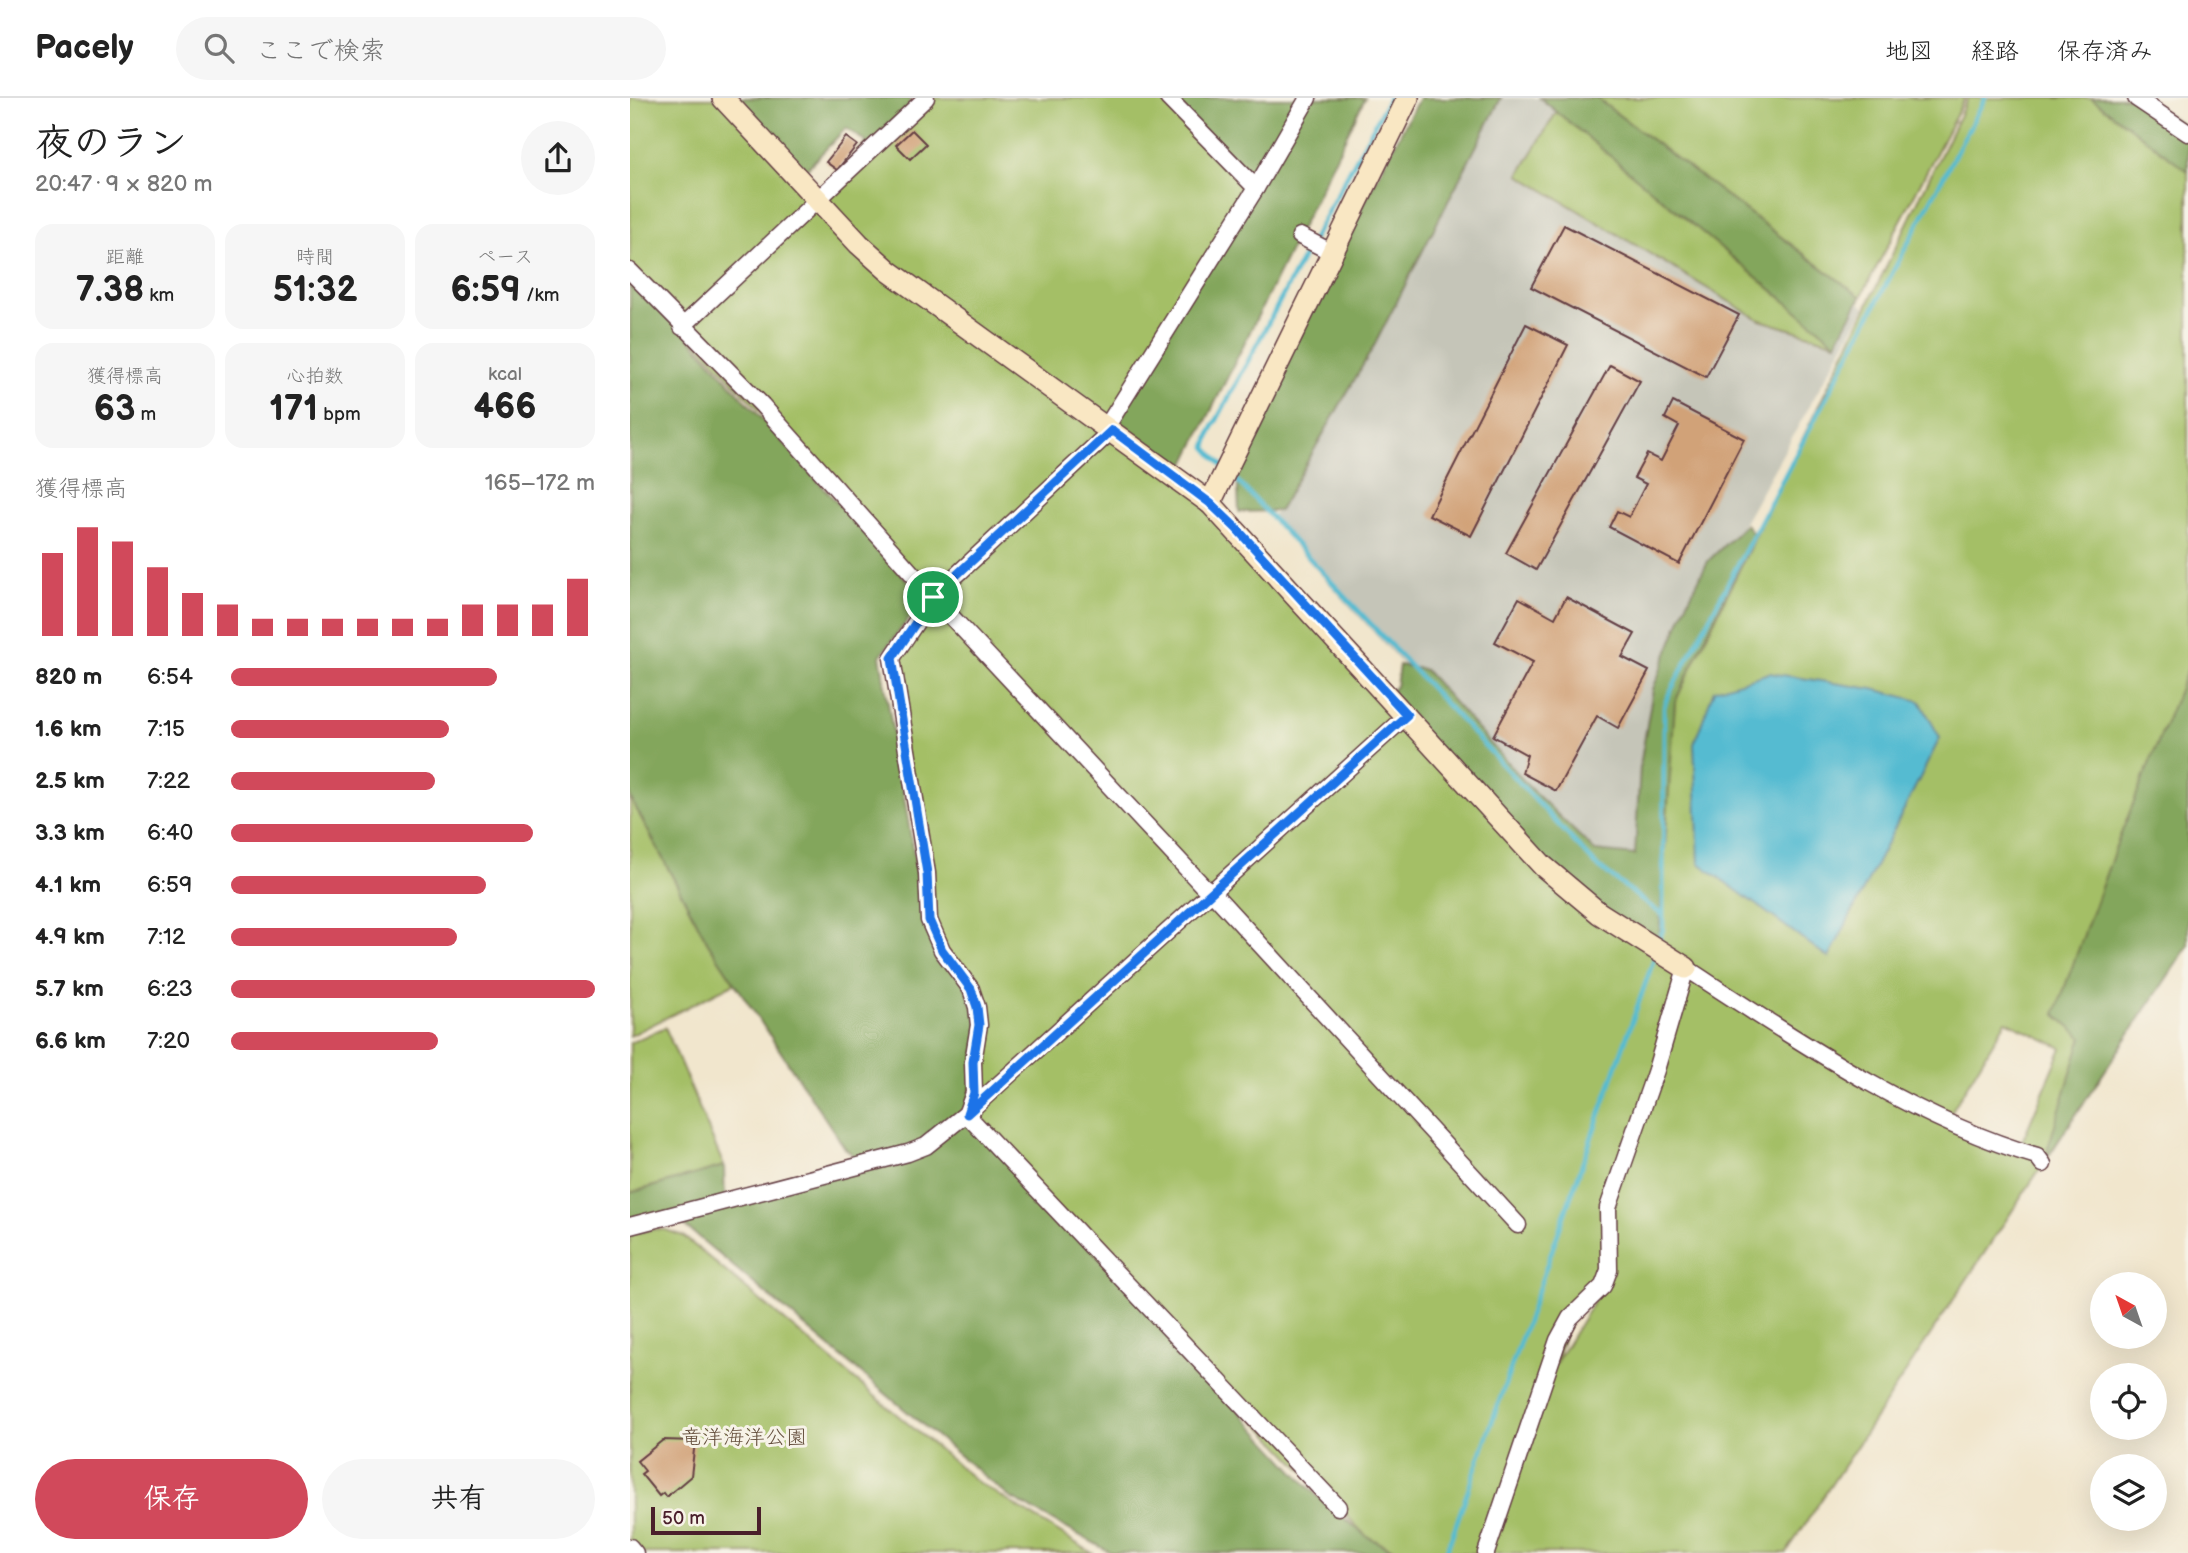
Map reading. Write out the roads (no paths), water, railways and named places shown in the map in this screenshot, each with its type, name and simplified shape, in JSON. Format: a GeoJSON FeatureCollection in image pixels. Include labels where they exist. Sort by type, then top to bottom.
{"type":"FeatureCollection","features":[{"type":"Feature","properties":{"kind":"street"},"geometry":{"type":"LineString","coordinates":[[723,98],[859,244],[889,271],[1210,503],[1543,866],[1577,897],[1827,1059],[1946,1120],[2037,1156],[2043,1164]]}},
{"type":"Feature","properties":{"kind":"street"},"geometry":{"type":"LineString","coordinates":[[682,327],[926,98]]}},
{"type":"Feature","properties":{"kind":"street"},"geometry":{"type":"LineString","coordinates":[[1168,98],[1256,188]]}},
{"type":"Feature","properties":{"kind":"street"},"geometry":{"type":"LineString","coordinates":[[967,1114],[974,1093],[973,1062],[979,1025],[977,1007],[971,989],[942,950],[929,920],[927,873],[892,658],[933,597],[1109,428],[1308,98]]}},
{"type":"Feature","properties":{"kind":"street"},"geometry":{"type":"LineString","coordinates":[[1210,503],[1408,98]]}},
{"type":"Feature","properties":{"kind":"street"},"geometry":{"type":"LineString","coordinates":[[2136,98],[2188,133]]}},
{"type":"Feature","properties":{"kind":"street"},"geometry":{"type":"LineString","coordinates":[[1300,236],[1334,253]]}},
{"type":"Feature","properties":{"kind":"street"},"geometry":{"type":"LineString","coordinates":[[630,271],[682,327],[762,405],[933,597],[1203,886],[1212,892],[1518,1225]]}},
{"type":"Feature","properties":{"kind":"street"},"geometry":{"type":"LineString","coordinates":[[630,1226],[926,1146],[967,1114],[1407,715]]}},
{"type":"Feature","properties":{"kind":"street"},"geometry":{"type":"LineString","coordinates":[[1486,1553],[1558,1340],[1570,1318],[1603,1286],[1609,1270],[1608,1208],[1656,1070],[1686,968]]}},
{"type":"Feature","properties":{"kind":"street"},"geometry":{"type":"LineString","coordinates":[[967,1114],[1338,1507]]}},
{"type":"Feature","properties":{"kind":"street"},"geometry":{"type":"LineString","coordinates":[[630,1547],[635,1553]]}},
{"type":"Feature","properties":{"kind":"water"},"geometry":{"type":"Polygon","coordinates":[[[1769,673],[1873,689],[1920,701],[1940,738],[1829,958],[1699,863],[1694,744],[1714,690],[1769,673]]]}},
{"type":"Feature","properties":{"kind":"waterway"},"geometry":{"type":"LineString","coordinates":[[1313,239],[1389,98]]}},
{"type":"Feature","properties":{"kind":"waterway"},"geometry":{"type":"LineString","coordinates":[[1658,944],[1663,929],[1664,707],[1667,698],[1985,98]]}},
{"type":"Feature","properties":{"kind":"waterway"},"geometry":{"type":"LineString","coordinates":[[1222,465],[1206,447],[1211,431],[1309,246]]}},
{"type":"Feature","properties":{"kind":"waterway"},"geometry":{"type":"LineString","coordinates":[[1231,474],[1596,865],[1661,914]]}},
{"type":"Feature","properties":{"kind":"waterway"},"geometry":{"type":"LineString","coordinates":[[1446,1553],[1655,956]]}},
{"type":"Feature","properties":{"kind":"park label","name":"竜洋海洋公園"},"geometry":{"type":"Point","coordinates":[744,1437]}}]}
